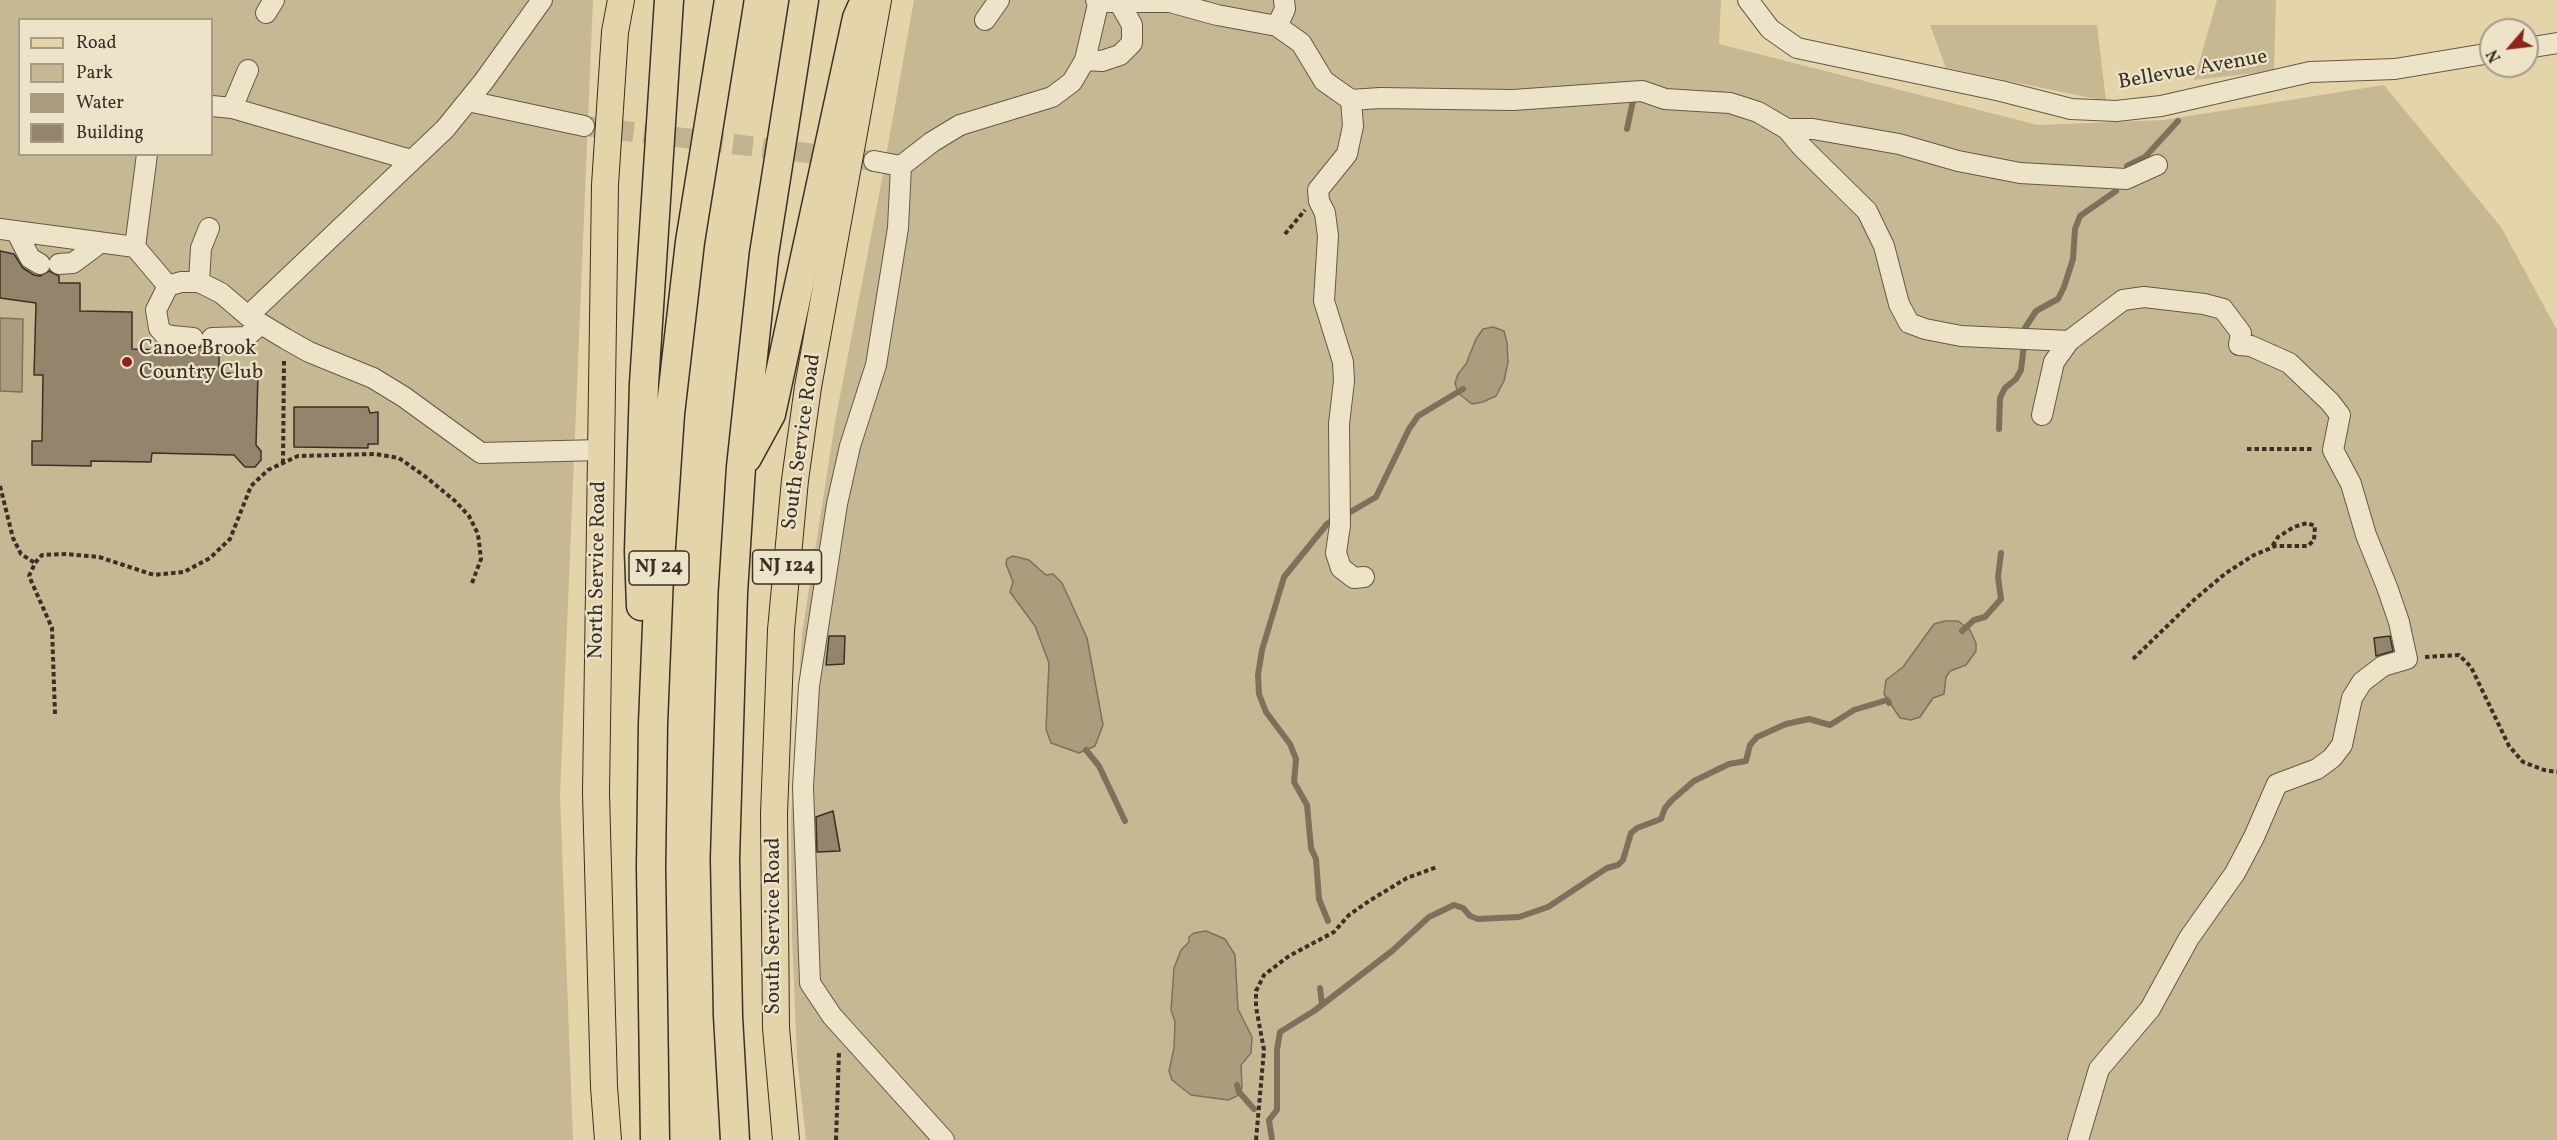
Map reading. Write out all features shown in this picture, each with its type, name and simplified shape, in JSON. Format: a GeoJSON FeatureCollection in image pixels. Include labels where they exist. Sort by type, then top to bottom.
{"type":"FeatureCollection","features":[{"type":"Feature","properties":{"kind":"highway"},"geometry":{"type":"LineString","coordinates":[[651,867],[639,551],[644,384],[669,0]]}},
{"type":"Feature","properties":{"kind":"highway","name":"NJ 24"},"geometry":{"type":"LineString","coordinates":[[655,1140],[651,867],[653,724],[659,576],[670,414],[690,242],[729,0]]}},
{"type":"Feature","properties":{"kind":"highway"},"geometry":{"type":"LineString","coordinates":[[735,1140],[728,1016],[725,859],[733,593],[741,467],[764,254],[804,0]]}},
{"type":"Feature","properties":{"kind":"highway"},"geometry":{"type":"LineString","coordinates":[[741,467],[771,414],[857,18],[866,0]]}},
{"type":"Feature","properties":{"kind":"main road","name":"North Service Road"},"geometry":{"type":"LineString","coordinates":[[608,1140],[603,1087],[596,793],[605,185],[615,32],[621,0]]}},
{"type":"Feature","properties":{"kind":"main road","name":"South Service Road"},"geometry":{"type":"LineString","coordinates":[[786,1140],[776,1028],[774,814],[782,618],[795,480],[807,398],[878,0]]}},
{"type":"Feature","properties":{"kind":"street"},"geometry":{"type":"LineString","coordinates":[[542,0],[516,38],[445,129],[411,160],[254,320],[246,337],[203,338],[164,334],[159,328],[156,310],[168,286],[181,282],[198,282],[221,293],[254,320],[286,339],[373,378],[404,397],[481,453],[601,450]]}},
{"type":"Feature","properties":{"kind":"street"},"geometry":{"type":"LineString","coordinates":[[985,20],[999,0]]}},
{"type":"Feature","properties":{"kind":"street"},"geometry":{"type":"LineString","coordinates":[[1277,26],[1285,9],[1284,0]]}},
{"type":"Feature","properties":{"kind":"street","name":"Bellevue Avenue"},"geometry":{"type":"LineString","coordinates":[[1748,0],[1770,29],[1797,48],[2001,91],[2071,109],[2116,111],[2161,106],[2310,72],[2395,69],[2479,55]]}},
{"type":"Feature","properties":{"kind":"street"},"geometry":{"type":"LineString","coordinates":[[944,1140],[841,1027],[810,983],[803,788],[809,686],[837,504],[850,446],[876,365],[898,228],[901,166],[932,142],[960,125],[996,116],[1052,97],[1071,82],[1085,60],[1098,1],[1170,2],[1217,15],[1277,26],[1301,43],[1324,81],[1351,100],[1380,98],[1513,100],[1642,91],[1665,99],[1730,103],[1758,112],[1787,129],[1802,147],[1867,211],[1884,246],[1899,304],[1909,323],[1925,329],[1961,336],[2069,341]]}},
{"type":"Feature","properties":{"kind":"street"},"geometry":{"type":"LineString","coordinates":[[1085,60],[1102,61],[1120,55],[1132,44],[1132,25],[1119,2]]}},
{"type":"Feature","properties":{"kind":"street"},"geometry":{"type":"LineString","coordinates":[[2539,46],[2557,43]]}},
{"type":"Feature","properties":{"kind":"street"},"geometry":{"type":"LineString","coordinates":[[232,108],[248,70]]}},
{"type":"Feature","properties":{"kind":"street"},"geometry":{"type":"LineString","coordinates":[[1351,100],[1353,126],[1347,154],[1318,190],[1319,201],[1325,213],[1328,236],[1324,301],[1343,362],[1344,381],[1339,424],[1340,525],[1336,553],[1341,568],[1354,578],[1364,577]]}},
{"type":"Feature","properties":{"kind":"street"},"geometry":{"type":"LineString","coordinates":[[468,101],[584,126]]}},
{"type":"Feature","properties":{"kind":"street"},"geometry":{"type":"LineString","coordinates":[[213,106],[232,108],[411,160]]}},
{"type":"Feature","properties":{"kind":"street"},"geometry":{"type":"LineString","coordinates":[[1787,129],[1813,129],[1899,144],[1958,161],[2020,173],[2126,178],[2157,165]]}},
{"type":"Feature","properties":{"kind":"street"},"geometry":{"type":"LineString","coordinates":[[135,247],[147,156]]}},
{"type":"Feature","properties":{"kind":"street"},"geometry":{"type":"LineString","coordinates":[[874,160],[901,166]]}},
{"type":"Feature","properties":{"kind":"street"},"geometry":{"type":"LineString","coordinates":[[198,282],[201,248],[209,228]]}},
{"type":"Feature","properties":{"kind":"street"},"geometry":{"type":"LineString","coordinates":[[8,230],[135,247],[168,286]]}},
{"type":"Feature","properties":{"kind":"street"},"geometry":{"type":"LineString","coordinates":[[8,230],[30,258],[50,264],[73,263],[100,243]]}},
{"type":"Feature","properties":{"kind":"street"},"geometry":{"type":"LineString","coordinates":[[2042,415],[2054,362],[2069,341],[2123,300],[2144,297],[2204,304],[2223,309],[2241,333],[2239,345],[2251,346],[2289,363],[2330,402],[2340,415],[2333,450],[2350,484],[2366,535],[2387,586],[2399,622],[2406,659],[2383,666],[2362,682],[2352,698],[2342,745],[2332,758],[2317,769],[2277,784],[2254,837],[2235,873],[2189,938],[2150,1009],[2099,1069],[2078,1140]]}},
{"type":"Feature","properties":{"kind":"path"},"geometry":{"type":"LineString","coordinates":[[283,463],[282,390],[286,339]]}},
{"type":"Feature","properties":{"kind":"path"},"geometry":{"type":"LineString","coordinates":[[2247,449],[2333,450]]}},
{"type":"Feature","properties":{"kind":"path"},"geometry":{"type":"LineString","coordinates":[[56,714],[52,628],[29,576],[42,555],[66,554],[99,558],[154,575],[184,572],[210,558],[230,539],[251,486],[268,470],[298,456],[375,454],[399,458],[448,495],[469,516],[478,534],[481,559],[472,583]]}},
{"type":"Feature","properties":{"kind":"path"},"geometry":{"type":"LineString","coordinates":[[0,486],[13,538],[21,554],[35,563]]}},
{"type":"Feature","properties":{"kind":"path"},"geometry":{"type":"LineString","coordinates":[[2133,659],[2194,599],[2226,573],[2254,555],[2271,548],[2308,546],[2314,540],[2315,526],[2307,523],[2294,527],[2278,537],[2271,548]]}},
{"type":"Feature","properties":{"kind":"path"},"geometry":{"type":"LineString","coordinates":[[2406,659],[2459,655],[2471,667],[2509,746],[2523,762],[2557,772]]}},
{"type":"Feature","properties":{"kind":"path"},"geometry":{"type":"LineString","coordinates":[[1256,1140],[1263,1050],[1256,1007],[1256,991],[1264,975],[1289,956],[1334,932],[1349,915],[1370,901],[1407,878],[1437,867]]}},
{"type":"Feature","properties":{"kind":"path"},"geometry":{"type":"LineString","coordinates":[[836,1140],[841,1027]]}},
{"type":"Feature","properties":{"kind":"green space"},"geometry":{"type":"Polygon","coordinates":[[[0,0],[593,0],[560,795],[573,1140],[0,1140],[0,0]]]}},
{"type":"Feature","properties":{"kind":"green space"},"geometry":{"type":"Polygon","coordinates":[[[914,0],[1721,0],[1719,44],[2038,125],[2164,120],[2384,85],[2501,227],[2557,330],[2557,1140],[806,1140],[797,1058],[792,936],[791,818],[802,634],[835,422],[914,0]]]}},
{"type":"Feature","properties":{"kind":"green space"},"geometry":{"type":"Polygon","coordinates":[[[2217,0],[2276,0],[2274,71],[2194,80],[2217,0]]]}},
{"type":"Feature","properties":{"kind":"green space"},"geometry":{"type":"Polygon","coordinates":[[[1930,25],[2097,25],[2106,101],[1946,68],[1930,25]]]}},
{"type":"Feature","properties":{"kind":"water"},"geometry":{"type":"Polygon","coordinates":[[[0,318],[23,319],[22,392],[0,391],[0,318]]]}},
{"type":"Feature","properties":{"kind":"water"},"geometry":{"type":"Polygon","coordinates":[[[1493,327],[1504,331],[1507,343],[1508,362],[1504,381],[1496,396],[1472,404],[1458,393],[1455,383],[1476,339],[1483,329],[1493,327]]]}},
{"type":"Feature","properties":{"kind":"water"},"geometry":{"type":"Polygon","coordinates":[[[1013,556],[1029,560],[1046,575],[1053,574],[1062,583],[1087,638],[1103,725],[1095,746],[1079,753],[1051,743],[1046,729],[1049,663],[1035,626],[1010,592],[1013,582],[1006,564],[1007,559],[1013,556]]]}},
{"type":"Feature","properties":{"kind":"water"},"geometry":{"type":"Polygon","coordinates":[[[1958,621],[1970,630],[1976,643],[1976,651],[1966,665],[1950,671],[1946,677],[1944,694],[1933,698],[1920,717],[1911,720],[1900,718],[1884,694],[1886,680],[1903,667],[1934,624],[1958,621]]]}},
{"type":"Feature","properties":{"kind":"water"},"geometry":{"type":"Polygon","coordinates":[[[1206,931],[1225,939],[1235,955],[1238,1009],[1252,1037],[1251,1053],[1241,1065],[1242,1088],[1237,1096],[1228,1100],[1191,1095],[1172,1080],[1169,1071],[1174,1048],[1175,1022],[1171,1010],[1174,968],[1181,950],[1189,942],[1189,937],[1194,933],[1206,931]]]}},
{"type":"Feature","properties":{"kind":"building","name":"Canoe Brook Country Club"},"geometry":{"type":"Polygon","coordinates":[[[0,251],[14,254],[23,268],[34,275],[40,276],[49,271],[59,276],[59,283],[80,283],[80,311],[132,312],[132,349],[193,351],[203,345],[212,351],[219,351],[219,373],[258,374],[256,445],[261,451],[261,460],[255,467],[245,467],[234,455],[152,453],[151,462],[91,461],[91,466],[32,465],[32,441],[42,441],[43,375],[34,375],[36,303],[0,298],[0,251]]]}},
{"type":"Feature","properties":{"kind":"building"},"geometry":{"type":"Polygon","coordinates":[[[294,407],[368,407],[370,413],[378,412],[378,444],[368,444],[368,448],[294,447],[294,407]]]}},
{"type":"Feature","properties":{"kind":"building"},"geometry":{"type":"Polygon","coordinates":[[[829,636],[845,636],[844,664],[826,665],[829,636]]]}},
{"type":"Feature","properties":{"kind":"building"},"geometry":{"type":"Polygon","coordinates":[[[2390,636],[2393,651],[2376,656],[2374,638],[2390,636]]]}},
{"type":"Feature","properties":{"kind":"building"},"geometry":{"type":"Polygon","coordinates":[[[833,811],[840,851],[817,852],[816,817],[833,811]]]}},
{"type":"Feature","properties":{"kind":"waterway"},"geometry":{"type":"LineString","coordinates":[[1627,129],[1634,96]]}},
{"type":"Feature","properties":{"kind":"waterway"},"geometry":{"type":"LineString","coordinates":[[2127,166],[2145,157],[2178,121]]}},
{"type":"Feature","properties":{"kind":"waterway"},"geometry":{"type":"LineString","coordinates":[[2025,328],[2036,311],[2058,299],[2064,287],[2073,259],[2075,229],[2080,216],[2116,191]]}},
{"type":"Feature","properties":{"kind":"waterway"},"geometry":{"type":"LineString","coordinates":[[1999,429],[2000,398],[2005,388],[2016,379],[2021,370],[2024,345]]}},
{"type":"Feature","properties":{"kind":"waterway"},"geometry":{"type":"LineString","coordinates":[[1347,514],[1376,497],[1409,429],[1418,416],[1463,389]]}},
{"type":"Feature","properties":{"kind":"waterway"},"geometry":{"type":"LineString","coordinates":[[1328,921],[1319,899],[1316,859],[1311,848],[1307,805],[1294,782],[1296,759],[1290,744],[1266,712],[1259,694],[1258,675],[1262,650],[1284,577],[1327,524],[1336,517]]}},
{"type":"Feature","properties":{"kind":"waterway"},"geometry":{"type":"LineString","coordinates":[[1962,631],[1974,620],[1985,617],[2001,599],[1998,577],[2001,553]]}},
{"type":"Feature","properties":{"kind":"waterway"},"geometry":{"type":"LineString","coordinates":[[1272,1140],[1269,1120],[1277,1110],[1277,1050],[1280,1032],[1314,1011],[1392,951],[1429,917],[1454,905],[1463,908],[1470,916],[1478,919],[1519,917],[1548,907],[1607,868],[1618,865],[1623,860],[1631,833],[1637,828],[1661,819],[1665,808],[1694,781],[1729,764],[1746,761],[1750,745],[1757,737],[1786,724],[1809,719],[1830,725],[1854,710],[1887,700],[1889,703]]}},
{"type":"Feature","properties":{"kind":"waterway"},"geometry":{"type":"LineString","coordinates":[[1086,750],[1099,766],[1125,821]]}},
{"type":"Feature","properties":{"kind":"waterway"},"geometry":{"type":"LineString","coordinates":[[1320,988],[1322,1004]]}},
{"type":"Feature","properties":{"kind":"waterway"},"geometry":{"type":"LineString","coordinates":[[1237,1085],[1239,1092],[1254,1109]]}},
{"type":"Feature","properties":{"kind":"tunnel"},"geometry":{"type":"LineString","coordinates":[[584,126],[874,161]]}},
{"type":"Feature","properties":{"kind":"place","name":"Canoe Brook Country Club"},"geometry":{"type":"Point","coordinates":[127,362]}}]}
